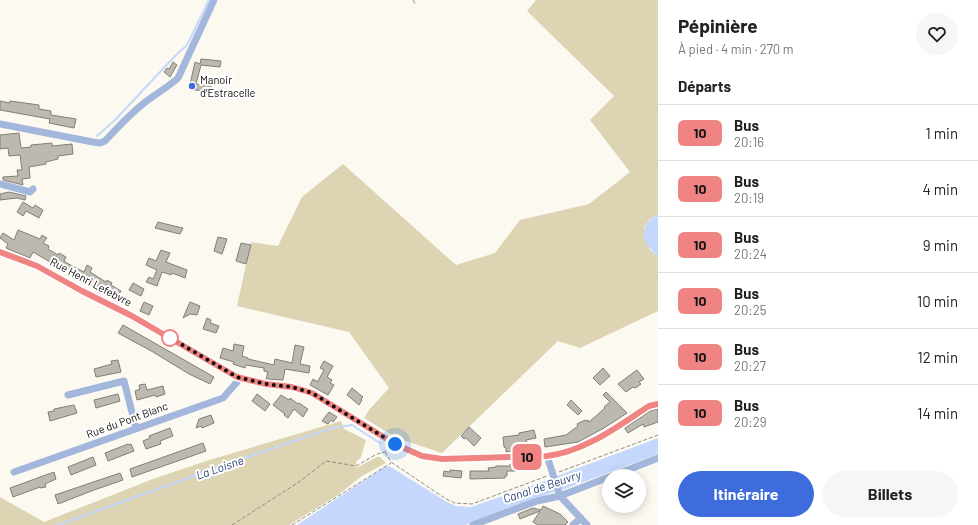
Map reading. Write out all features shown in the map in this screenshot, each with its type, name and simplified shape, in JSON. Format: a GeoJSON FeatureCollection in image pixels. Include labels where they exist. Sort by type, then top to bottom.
{"type":"FeatureCollection","features":[{"type":"Feature","properties":{"kind":"street"},"geometry":{"type":"LineString","coordinates":[[0,124],[93,142],[100,143],[105,141],[131,114],[144,103],[169,87],[178,78],[214,0]]}},
{"type":"Feature","properties":{"kind":"street"},"geometry":{"type":"LineString","coordinates":[[0,184],[30,192],[33,189]]}},
{"type":"Feature","properties":{"kind":"street","name":"Rue Henri Lefebvre"},"geometry":{"type":"LineString","coordinates":[[0,252],[37,266],[132,316],[237,377],[266,384],[292,387],[312,393],[393,443],[422,456],[437,459],[557,455],[593,441],[649,406],[658,404]]}},
{"type":"Feature","properties":{"kind":"street","name":"Rue du Pont Blanc"},"geometry":{"type":"LineString","coordinates":[[14,472],[223,398],[237,382],[237,377]]}},
{"type":"Feature","properties":{"kind":"street"},"geometry":{"type":"LineString","coordinates":[[68,395],[124,381],[136,428]]}},
{"type":"Feature","properties":{"kind":"street"},"geometry":{"type":"LineString","coordinates":[[547,456],[559,494],[587,525]]}},
{"type":"Feature","properties":{"kind":"street"},"geometry":{"type":"LineString","coordinates":[[630,469],[658,458]]}},
{"type":"Feature","properties":{"kind":"street"},"geometry":{"type":"LineString","coordinates":[[473,525],[537,501],[602,479]]}},
{"type":"Feature","properties":{"kind":"street"},"geometry":{"type":"LineString","coordinates":[[573,525],[581,518]]}},
{"type":"Feature","properties":{"kind":"path"},"geometry":{"type":"LineString","coordinates":[[413,0],[416,5]]}},
{"type":"Feature","properties":{"kind":"path"},"geometry":{"type":"LineString","coordinates":[[385,452],[391,462],[446,499],[455,503],[463,504],[476,503],[553,477],[658,435]]}},
{"type":"Feature","properties":{"kind":"path"},"geometry":{"type":"LineString","coordinates":[[232,525],[299,482],[326,461],[356,466],[377,454],[385,452],[393,443]]}},
{"type":"Feature","properties":{"kind":"path"},"geometry":{"type":"LineString","coordinates":[[292,525],[391,462]]}},
{"type":"Feature","properties":{"kind":"shaded area"},"geometry":{"type":"Polygon","coordinates":[[[536,0],[658,0],[658,214],[650,219],[644,227],[650,250],[658,256],[658,311],[580,348],[558,341],[442,453],[397,438],[364,418],[369,410],[389,388],[349,332],[237,306],[251,242],[278,246],[302,197],[343,164],[456,265],[495,253],[520,220],[589,204],[630,172],[590,120],[614,96],[527,11],[536,0]]]}},
{"type":"Feature","properties":{"kind":"shaded area"},"geometry":{"type":"Polygon","coordinates":[[[341,421],[344,429],[366,440],[361,457],[356,462],[356,468],[377,457],[380,457],[386,463],[362,476],[338,495],[289,525],[0,525],[0,497],[44,522],[153,479],[206,461],[341,421]]]}},
{"type":"Feature","properties":{"kind":"water"},"geometry":{"type":"Polygon","coordinates":[[[658,214],[658,256],[648,246],[645,240],[644,229],[651,219],[658,214]]]}},
{"type":"Feature","properties":{"kind":"water","name":"Canal de Beuvry"},"geometry":{"type":"Polygon","coordinates":[[[658,438],[658,454],[618,469],[602,469],[602,475],[562,490],[561,488],[554,490],[554,492],[465,525],[297,525],[383,468],[389,466],[447,502],[456,506],[471,507],[550,479],[551,482],[558,480],[557,476],[658,438]]]}},
{"type":"Feature","properties":{"kind":"building"},"geometry":{"type":"Polygon","coordinates":[[[201,59],[221,61],[220,67],[201,65],[196,84],[211,86],[210,92],[189,89],[195,62],[200,64],[201,59]]]}},
{"type":"Feature","properties":{"kind":"building"},"geometry":{"type":"Polygon","coordinates":[[[173,62],[177,65],[170,77],[164,72],[167,68],[169,69],[173,62]]]}},
{"type":"Feature","properties":{"kind":"building"},"geometry":{"type":"Polygon","coordinates":[[[0,101],[39,105],[39,109],[51,111],[51,115],[76,119],[74,128],[49,123],[50,119],[0,110],[0,101]]]}},
{"type":"Feature","properties":{"kind":"building"},"geometry":{"type":"Polygon","coordinates":[[[19,133],[21,148],[31,147],[31,145],[52,143],[52,146],[72,144],[73,154],[58,156],[58,159],[46,162],[46,164],[29,167],[30,178],[22,179],[23,185],[3,180],[3,177],[18,176],[17,170],[22,170],[20,155],[9,156],[8,148],[0,149],[0,135],[19,133]]]}},
{"type":"Feature","properties":{"kind":"building"},"geometry":{"type":"Polygon","coordinates":[[[9,192],[26,196],[25,200],[17,198],[0,200],[0,194],[9,192]]]}},
{"type":"Feature","properties":{"kind":"building"},"geometry":{"type":"Polygon","coordinates":[[[23,202],[33,208],[35,205],[43,210],[39,218],[26,211],[23,216],[17,212],[23,202]]]}},
{"type":"Feature","properties":{"kind":"building"},"geometry":{"type":"Polygon","coordinates":[[[158,222],[183,228],[180,234],[155,228],[158,222]]]}},
{"type":"Feature","properties":{"kind":"building"},"geometry":{"type":"Polygon","coordinates":[[[18,230],[40,239],[42,235],[47,238],[43,243],[49,246],[48,249],[58,255],[59,253],[66,257],[64,261],[84,272],[87,265],[92,268],[90,272],[106,282],[107,280],[112,283],[111,285],[121,291],[115,300],[33,252],[30,258],[6,248],[8,244],[0,238],[3,233],[14,240],[18,230]]]}},
{"type":"Feature","properties":{"kind":"building"},"geometry":{"type":"Polygon","coordinates":[[[218,237],[227,239],[222,254],[214,251],[218,237]]]}},
{"type":"Feature","properties":{"kind":"building"},"geometry":{"type":"Polygon","coordinates":[[[241,243],[251,245],[246,264],[236,261],[241,243]]]}},
{"type":"Feature","properties":{"kind":"building"},"geometry":{"type":"Polygon","coordinates":[[[161,250],[170,253],[166,262],[187,270],[185,278],[172,273],[171,275],[162,272],[157,286],[146,282],[149,277],[153,279],[157,270],[146,265],[149,258],[156,261],[161,250]]]}},
{"type":"Feature","properties":{"kind":"building"},"geometry":{"type":"Polygon","coordinates":[[[133,283],[144,289],[141,296],[129,290],[133,283]]]}},
{"type":"Feature","properties":{"kind":"building"},"geometry":{"type":"Polygon","coordinates":[[[144,302],[153,306],[149,315],[140,311],[144,302]]]}},
{"type":"Feature","properties":{"kind":"building"},"geometry":{"type":"Polygon","coordinates":[[[190,302],[200,306],[197,315],[190,314],[183,318],[190,302]]]}},
{"type":"Feature","properties":{"kind":"building"},"geometry":{"type":"Polygon","coordinates":[[[207,318],[211,320],[210,323],[219,326],[216,333],[203,329],[207,318]]]}},
{"type":"Feature","properties":{"kind":"building"},"geometry":{"type":"Polygon","coordinates":[[[123,325],[214,377],[210,384],[189,374],[118,333],[123,325]]]}},
{"type":"Feature","properties":{"kind":"building"},"geometry":{"type":"Polygon","coordinates":[[[234,344],[244,346],[242,356],[248,359],[274,365],[275,359],[292,363],[295,345],[304,347],[300,364],[310,366],[309,373],[285,369],[283,380],[266,379],[268,372],[264,371],[264,368],[246,365],[245,368],[233,364],[234,362],[220,358],[223,348],[233,351],[234,344]]]}},
{"type":"Feature","properties":{"kind":"building"},"geometry":{"type":"Polygon","coordinates":[[[118,360],[121,372],[96,377],[94,369],[112,364],[111,361],[118,360]]]}},
{"type":"Feature","properties":{"kind":"building"},"geometry":{"type":"Polygon","coordinates":[[[324,361],[333,366],[327,377],[332,380],[330,383],[334,385],[328,395],[310,385],[313,379],[318,382],[324,370],[320,368],[324,361]]]}},
{"type":"Feature","properties":{"kind":"building"},"geometry":{"type":"Polygon","coordinates":[[[603,368],[610,376],[600,385],[593,378],[603,368]]]}},
{"type":"Feature","properties":{"kind":"building"},"geometry":{"type":"Polygon","coordinates":[[[637,370],[644,379],[639,382],[641,384],[637,387],[633,387],[626,392],[618,384],[637,370]]]}},
{"type":"Feature","properties":{"kind":"building"},"geometry":{"type":"Polygon","coordinates":[[[145,384],[147,390],[163,386],[165,394],[137,400],[135,391],[140,389],[139,385],[145,384]]]}},
{"type":"Feature","properties":{"kind":"building"},"geometry":{"type":"Polygon","coordinates":[[[352,388],[363,397],[359,405],[347,395],[352,388]]]}},
{"type":"Feature","properties":{"kind":"building"},"geometry":{"type":"Polygon","coordinates":[[[606,392],[627,413],[578,442],[545,447],[544,439],[566,435],[578,426],[577,424],[585,420],[588,420],[589,422],[605,408],[604,407],[610,402],[603,395],[606,392]]]}},
{"type":"Feature","properties":{"kind":"building"},"geometry":{"type":"Polygon","coordinates":[[[118,394],[120,401],[96,408],[94,400],[118,394]]]}},
{"type":"Feature","properties":{"kind":"building"},"geometry":{"type":"Polygon","coordinates":[[[257,394],[270,404],[265,411],[252,401],[257,394]]]}},
{"type":"Feature","properties":{"kind":"building"},"geometry":{"type":"Polygon","coordinates":[[[281,395],[289,400],[290,398],[308,409],[303,417],[294,409],[288,418],[273,405],[281,395]]]}},
{"type":"Feature","properties":{"kind":"building"},"geometry":{"type":"Polygon","coordinates":[[[571,400],[582,411],[578,415],[567,405],[571,400]]]}},
{"type":"Feature","properties":{"kind":"building"},"geometry":{"type":"Polygon","coordinates":[[[74,405],[77,413],[50,421],[48,412],[54,411],[54,409],[74,405]]]}},
{"type":"Feature","properties":{"kind":"building"},"geometry":{"type":"Polygon","coordinates":[[[658,409],[658,422],[644,427],[643,424],[628,433],[625,429],[650,411],[658,409]]]}},
{"type":"Feature","properties":{"kind":"building"},"geometry":{"type":"Polygon","coordinates":[[[329,412],[337,417],[333,422],[331,420],[328,424],[322,421],[329,412]]]}},
{"type":"Feature","properties":{"kind":"building"},"geometry":{"type":"Polygon","coordinates":[[[211,415],[214,423],[202,428],[201,426],[196,428],[199,419],[211,415]]]}},
{"type":"Feature","properties":{"kind":"building"},"geometry":{"type":"Polygon","coordinates":[[[469,427],[481,438],[474,446],[466,438],[464,439],[461,436],[469,427]]]}},
{"type":"Feature","properties":{"kind":"building"},"geometry":{"type":"Polygon","coordinates":[[[170,428],[173,436],[160,441],[161,444],[146,449],[143,441],[150,438],[149,436],[170,428]]]}},
{"type":"Feature","properties":{"kind":"building"},"geometry":{"type":"Polygon","coordinates":[[[534,430],[536,438],[526,440],[527,445],[514,447],[514,451],[506,452],[503,437],[519,435],[519,433],[534,430]]]}},
{"type":"Feature","properties":{"kind":"building"},"geometry":{"type":"Polygon","coordinates":[[[203,443],[206,451],[132,477],[130,469],[203,443]]]}},
{"type":"Feature","properties":{"kind":"building"},"geometry":{"type":"Polygon","coordinates":[[[131,444],[134,451],[108,461],[105,453],[131,444]]]}},
{"type":"Feature","properties":{"kind":"building"},"geometry":{"type":"Polygon","coordinates":[[[93,457],[96,465],[71,475],[68,467],[93,457]]]}},
{"type":"Feature","properties":{"kind":"building"},"geometry":{"type":"Polygon","coordinates":[[[510,464],[516,464],[516,471],[507,471],[507,476],[505,476],[505,478],[470,479],[470,471],[489,471],[488,468],[496,466],[510,466],[510,464]]]}},
{"type":"Feature","properties":{"kind":"building"},"geometry":{"type":"Polygon","coordinates":[[[450,470],[462,471],[461,478],[443,476],[444,471],[450,472],[450,470]]]}},
{"type":"Feature","properties":{"kind":"building"},"geometry":{"type":"Polygon","coordinates":[[[54,472],[56,479],[45,484],[46,487],[40,487],[13,497],[10,488],[54,472]]]}},
{"type":"Feature","properties":{"kind":"building"},"geometry":{"type":"Polygon","coordinates":[[[120,473],[123,480],[58,504],[55,495],[120,473]]]}},
{"type":"Feature","properties":{"kind":"building"},"geometry":{"type":"Polygon","coordinates":[[[543,506],[560,514],[568,522],[565,525],[538,525],[533,522],[540,511],[520,519],[518,514],[533,508],[541,510],[543,506]]]}},
{"type":"Feature","properties":{"kind":"waterway"},"geometry":{"type":"LineString","coordinates":[[97,136],[115,120],[187,45],[209,0]]}},
{"type":"Feature","properties":{"kind":"waterway","name":"La Loisne"},"geometry":{"type":"LineString","coordinates":[[58,525],[332,428],[352,425],[380,443]]}},
{"type":"Feature","properties":{"kind":"bus line","name":"10"},"geometry":{"type":"LineString","coordinates":[[0,252],[37,266],[132,316],[237,377],[266,384],[292,387],[312,393],[329,402],[395,444],[422,456],[442,459],[557,455],[593,441],[649,406],[658,404]]}},
{"type":"Feature","properties":{"kind":"place","name":"Manoir d'Estracelle"},"geometry":{"type":"Point","coordinates":[192,86]}},
{"type":"Feature","properties":{"kind":"route"},"geometry":{"type":"LineString","coordinates":[[170,338],[167,336],[237,377],[266,384],[292,387],[312,393],[329,402],[395,444]]}}]}
